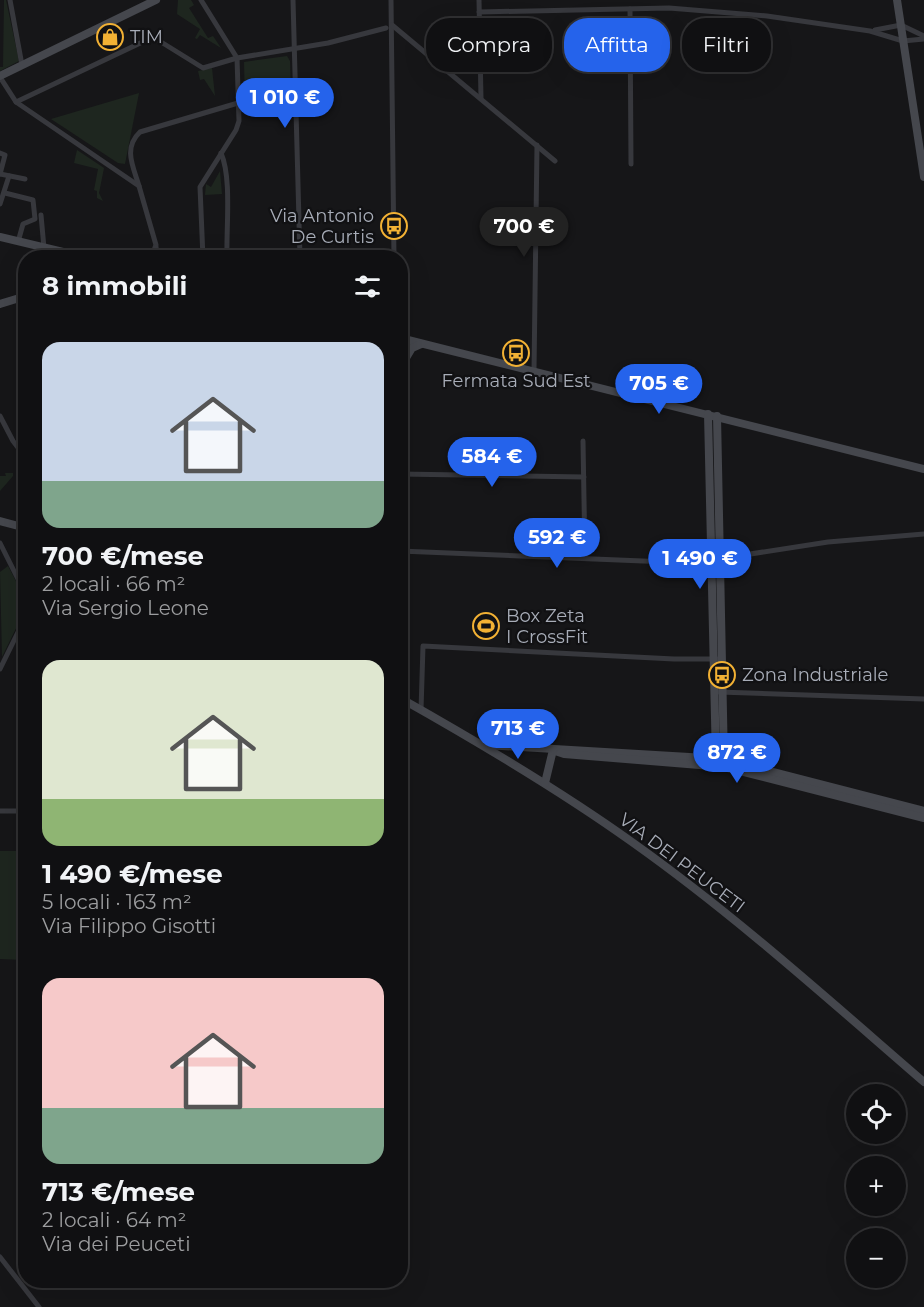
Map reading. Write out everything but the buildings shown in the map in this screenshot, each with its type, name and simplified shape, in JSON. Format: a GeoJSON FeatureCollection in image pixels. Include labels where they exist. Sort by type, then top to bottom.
{"type":"FeatureCollection","features":[{"type":"Feature","properties":{"kind":"main road"},"geometry":{"type":"LineString","coordinates":[[0,76],[156,0]]}},
{"type":"Feature","properties":{"kind":"main road"},"geometry":{"type":"LineString","coordinates":[[897,0],[924,177]]}},
{"type":"Feature","properties":{"kind":"main road"},"geometry":{"type":"LineString","coordinates":[[0,237],[50,250]]}},
{"type":"Feature","properties":{"kind":"main road"},"geometry":{"type":"LineString","coordinates":[[0,304],[18,298]]}},
{"type":"Feature","properties":{"kind":"main road"},"geometry":{"type":"LineString","coordinates":[[408,340],[924,468]]}},
{"type":"Feature","properties":{"kind":"main road"},"geometry":{"type":"LineString","coordinates":[[408,355],[412,348],[423,343]]}},
{"type":"Feature","properties":{"kind":"main road"},"geometry":{"type":"LineString","coordinates":[[708,414],[716,560]]}},
{"type":"Feature","properties":{"kind":"main road"},"geometry":{"type":"LineString","coordinates":[[717,416],[716,560],[720,762]]}},
{"type":"Feature","properties":{"kind":"main road"},"geometry":{"type":"LineString","coordinates":[[0,521],[18,526]]}},
{"type":"Feature","properties":{"kind":"main road","name":"VIA DEI PEUCETI"},"geometry":{"type":"LineString","coordinates":[[408,703],[484,745],[634,843],[704,898],[924,1082]]}},
{"type":"Feature","properties":{"kind":"main road"},"geometry":{"type":"LineString","coordinates":[[484,745],[554,750],[564,754],[720,762],[924,811]]}},
{"type":"Feature","properties":{"kind":"main road"},"geometry":{"type":"LineString","coordinates":[[545,783],[554,750]]}},
{"type":"Feature","properties":{"kind":"main road"},"geometry":{"type":"LineString","coordinates":[[720,762],[924,818]]}},
{"type":"Feature","properties":{"kind":"street"},"geometry":{"type":"LineString","coordinates":[[10,0],[22,65]]}},
{"type":"Feature","properties":{"kind":"street"},"geometry":{"type":"LineString","coordinates":[[201,0],[237,58],[238,103],[238,126],[200,187],[204,250]]}},
{"type":"Feature","properties":{"kind":"street"},"geometry":{"type":"LineString","coordinates":[[293,0],[300,250]]}},
{"type":"Feature","properties":{"kind":"street"},"geometry":{"type":"LineString","coordinates":[[391,0],[389,26],[394,250]]}},
{"type":"Feature","properties":{"kind":"street"},"geometry":{"type":"LineString","coordinates":[[479,0],[481,98]]}},
{"type":"Feature","properties":{"kind":"street"},"geometry":{"type":"LineString","coordinates":[[479,12],[630,9],[727,12],[870,31],[903,41],[924,38]]}},
{"type":"Feature","properties":{"kind":"street"},"geometry":{"type":"LineString","coordinates":[[630,9],[631,164]]}},
{"type":"Feature","properties":{"kind":"street"},"geometry":{"type":"LineString","coordinates":[[870,31],[900,25],[924,38]]}},
{"type":"Feature","properties":{"kind":"street"},"geometry":{"type":"LineString","coordinates":[[16,102],[153,37],[203,68],[237,58],[294,50],[389,26]]}},
{"type":"Feature","properties":{"kind":"street"},"geometry":{"type":"LineString","coordinates":[[389,26],[481,98],[555,161]]}},
{"type":"Feature","properties":{"kind":"street"},"geometry":{"type":"LineString","coordinates":[[0,76],[16,102],[139,186]]}},
{"type":"Feature","properties":{"kind":"street"},"geometry":{"type":"LineString","coordinates":[[157,250],[130,151],[137,135],[238,103]]}},
{"type":"Feature","properties":{"kind":"street"},"geometry":{"type":"LineString","coordinates":[[534,371],[537,144]]}},
{"type":"Feature","properties":{"kind":"street"},"geometry":{"type":"LineString","coordinates":[[0,153],[5,154],[0,174],[25,179]]}},
{"type":"Feature","properties":{"kind":"street"},"geometry":{"type":"LineString","coordinates":[[221,153],[229,177],[226,196],[227,250]]}},
{"type":"Feature","properties":{"kind":"street"},"geometry":{"type":"LineString","coordinates":[[0,204],[9,176]]}},
{"type":"Feature","properties":{"kind":"street"},"geometry":{"type":"LineString","coordinates":[[3,194],[33,200],[35,204],[36,217],[23,224],[18,242]]}},
{"type":"Feature","properties":{"kind":"street"},"geometry":{"type":"LineString","coordinates":[[41,215],[44,248]]}},
{"type":"Feature","properties":{"kind":"street"},"geometry":{"type":"LineString","coordinates":[[154,250],[156,245]]}},
{"type":"Feature","properties":{"kind":"street"},"geometry":{"type":"LineString","coordinates":[[0,416],[18,448]]}},
{"type":"Feature","properties":{"kind":"street"},"geometry":{"type":"LineString","coordinates":[[584,441],[585,558]]}},
{"type":"Feature","properties":{"kind":"street"},"geometry":{"type":"LineString","coordinates":[[408,474],[584,477]]}},
{"type":"Feature","properties":{"kind":"street"},"geometry":{"type":"LineString","coordinates":[[408,550],[585,558],[716,560],[828,542],[924,534]]}},
{"type":"Feature","properties":{"kind":"street"},"geometry":{"type":"LineString","coordinates":[[0,543],[18,579]]}},
{"type":"Feature","properties":{"kind":"street"},"geometry":{"type":"LineString","coordinates":[[0,669],[18,632]]}},
{"type":"Feature","properties":{"kind":"street"},"geometry":{"type":"LineString","coordinates":[[421,710],[423,646],[674,659],[718,658]]}},
{"type":"Feature","properties":{"kind":"street"},"geometry":{"type":"LineString","coordinates":[[718,692],[924,699]]}},
{"type":"Feature","properties":{"kind":"street"},"geometry":{"type":"LineString","coordinates":[[0,811],[18,811]]}},
{"type":"Feature","properties":{"kind":"street"},"geometry":{"type":"LineString","coordinates":[[0,1257],[18,1280]]}},
{"type":"Feature","properties":{"kind":"street"},"geometry":{"type":"LineString","coordinates":[[24,1288],[39,1307]]}},
{"type":"Feature","properties":{"kind":"shaded area"},"geometry":{"type":"Polygon","coordinates":[[[4,0],[6,0],[19,61],[0,71],[0,67],[3,67],[4,0]]]}},
{"type":"Feature","properties":{"kind":"shaded area"},"geometry":{"type":"Polygon","coordinates":[[[178,0],[191,0],[194,5],[189,8],[208,38],[213,36],[221,48],[200,35],[197,39],[195,38],[200,29],[177,14],[178,0]]]}},
{"type":"Feature","properties":{"kind":"shaded area"},"geometry":{"type":"Polygon","coordinates":[[[287,56],[290,61],[291,94],[264,95],[245,105],[244,62],[287,56]]]}},
{"type":"Feature","properties":{"kind":"shaded area"},"geometry":{"type":"Polygon","coordinates":[[[212,68],[215,96],[204,79],[200,80],[198,71],[212,68]]]}},
{"type":"Feature","properties":{"kind":"shaded area"},"geometry":{"type":"Polygon","coordinates":[[[139,93],[125,164],[118,163],[51,119],[139,93]]]}},
{"type":"Feature","properties":{"kind":"shaded area"},"geometry":{"type":"Polygon","coordinates":[[[77,150],[104,168],[99,193],[103,201],[97,198],[97,191],[94,190],[98,169],[74,163],[77,150]]]}},
{"type":"Feature","properties":{"kind":"shaded area"},"geometry":{"type":"Polygon","coordinates":[[[220,171],[222,194],[205,195],[206,184],[211,187],[220,171]]]}},
{"type":"Feature","properties":{"kind":"shaded area"},"geometry":{"type":"Polygon","coordinates":[[[5,473],[13,473],[13,476],[0,491],[0,476],[6,476],[5,473]]]}},
{"type":"Feature","properties":{"kind":"shaded area"},"geometry":{"type":"Polygon","coordinates":[[[8,566],[18,585],[16,588],[18,624],[2,657],[0,572],[8,566]]]}},
{"type":"Feature","properties":{"kind":"shaded area"},"geometry":{"type":"Polygon","coordinates":[[[0,851],[18,851],[18,960],[0,959],[0,851]]]}},
{"type":"Feature","properties":{"kind":"place","name":"TIM"},"geometry":{"type":"Point","coordinates":[110,37]}},
{"type":"Feature","properties":{"kind":"place","name":"Via Antonio De Curtis"},"geometry":{"type":"Point","coordinates":[394,226]}},
{"type":"Feature","properties":{"kind":"place","name":"Fermata Sud Est"},"geometry":{"type":"Point","coordinates":[516,353]}},
{"type":"Feature","properties":{"kind":"place","name":"Box Zeta I CrossFit"},"geometry":{"type":"Point","coordinates":[486,626]}},
{"type":"Feature","properties":{"kind":"place","name":"Zona Industriale"},"geometry":{"type":"Point","coordinates":[722,675]}}]}
